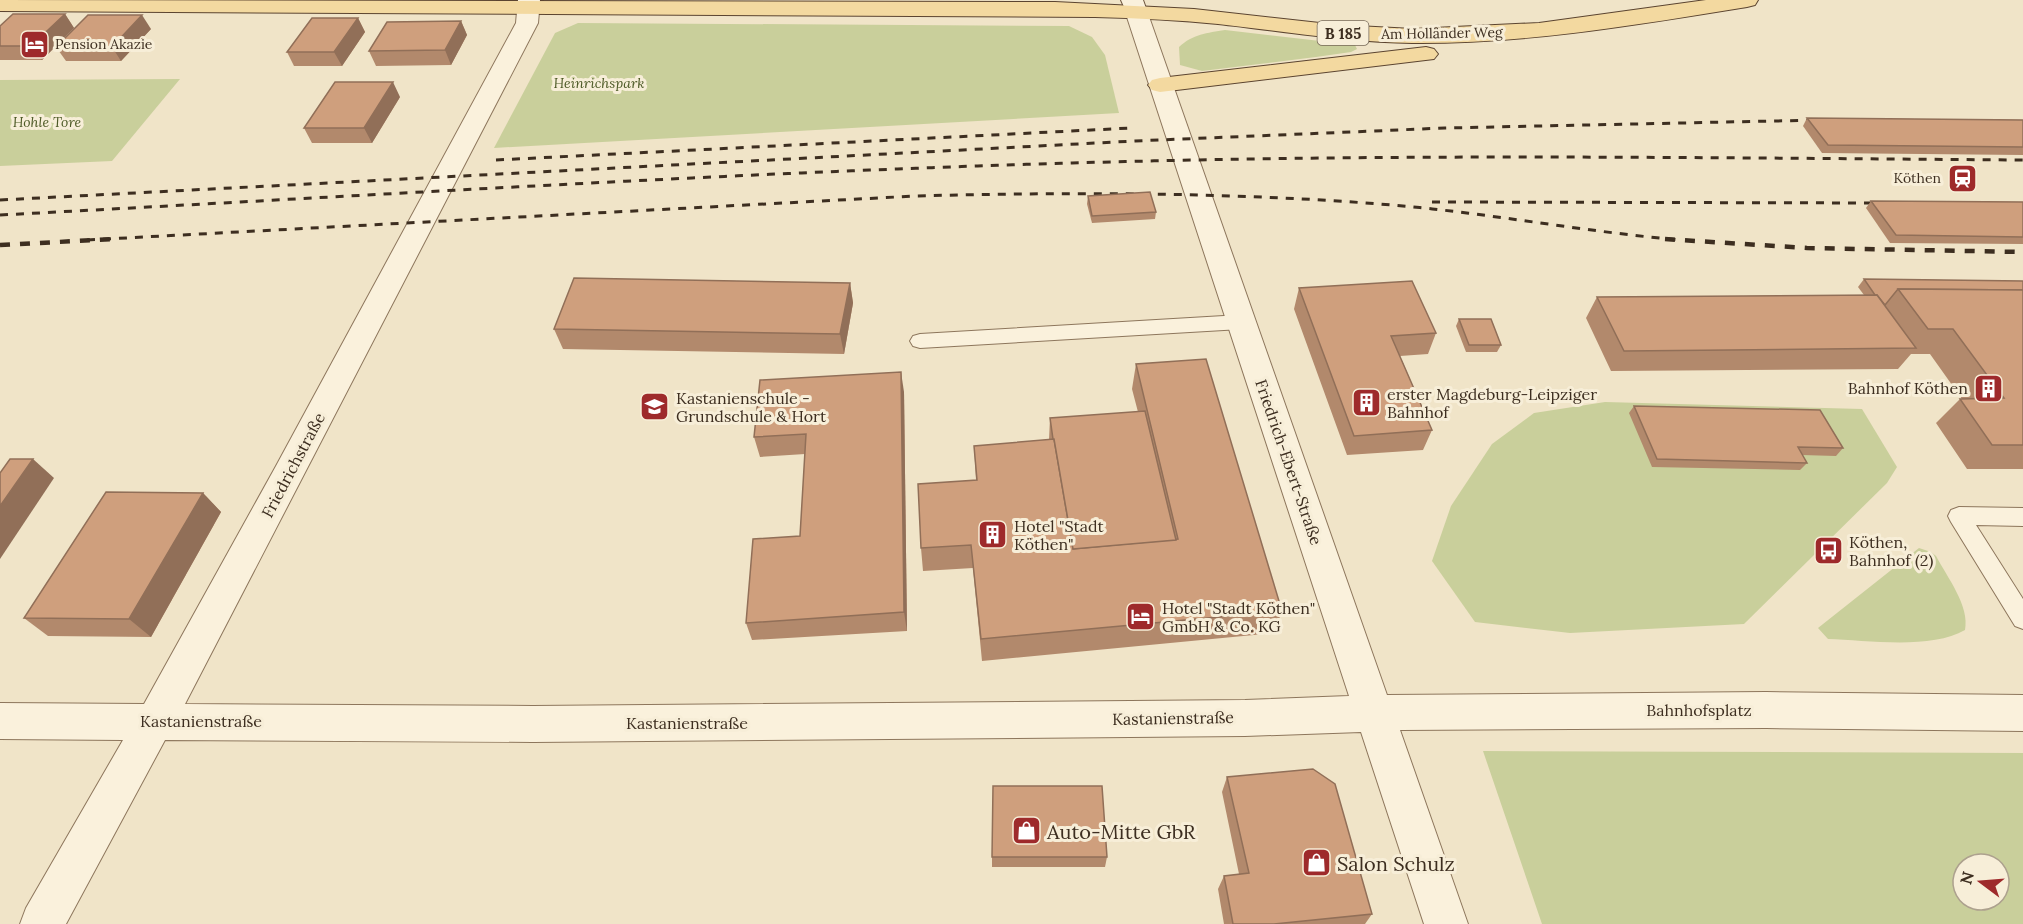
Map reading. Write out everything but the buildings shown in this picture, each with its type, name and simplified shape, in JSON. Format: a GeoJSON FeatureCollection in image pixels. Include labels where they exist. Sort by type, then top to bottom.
{"type":"FeatureCollection","features":[{"type":"Feature","properties":{"kind":"main road","name":"Am Holländer Weg"},"geometry":{"type":"LineString","coordinates":[[1134,6],[1370,35],[1472,35],[1547,28],[1747,0]]}},
{"type":"Feature","properties":{"kind":"main road","name":"B 185"},"geometry":{"type":"LineString","coordinates":[[0,4],[529,4],[1055,9],[1134,6]]}},
{"type":"Feature","properties":{"kind":"main road"},"geometry":{"type":"LineString","coordinates":[[1160,85],[1359,60],[1503,46],[1547,28]]}},
{"type":"Feature","properties":{"kind":"street","name":"Friedrichstraße"},"geometry":{"type":"LineString","coordinates":[[42,924],[155,721],[390,286],[527,23],[529,4]]}},
{"type":"Feature","properties":{"kind":"street","name":"Friedrich-Ebert-Straße"},"geometry":{"type":"LineString","coordinates":[[1134,6],[1446,924]]}},
{"type":"Feature","properties":{"kind":"street","name":"Bahnhofsplatz"},"geometry":{"type":"LineString","coordinates":[[1375,714],[1448,711],[1743,710],[2023,713]]}},
{"type":"Feature","properties":{"kind":"street","name":"Kastanienstraße"},"geometry":{"type":"LineString","coordinates":[[0,721],[533,724],[1375,714]]}},
{"type":"Feature","properties":{"kind":"lane"},"geometry":{"type":"LineString","coordinates":[[920,341],[1241,322]]}},
{"type":"Feature","properties":{"kind":"lane"},"geometry":{"type":"LineString","coordinates":[[2023,517],[1959,516],[2023,619]]}},
{"type":"Feature","properties":{"kind":"green space","name":"Heinrichspark"},"geometry":{"type":"Polygon","coordinates":[[[578,23],[1069,26],[1092,37],[1105,55],[1119,113],[494,148],[555,33],[578,23]]]}},
{"type":"Feature","properties":{"kind":"green space"},"geometry":{"type":"Polygon","coordinates":[[[1225,30],[1355,45],[1357,49],[1316,57],[1202,71],[1180,65],[1179,47],[1184,43],[1200,35],[1225,30]]]}},
{"type":"Feature","properties":{"kind":"green space","name":"Hohle Tore"},"geometry":{"type":"Polygon","coordinates":[[[180,79],[112,161],[0,166],[0,80],[180,79]]]}},
{"type":"Feature","properties":{"kind":"green space"},"geometry":{"type":"Polygon","coordinates":[[[1605,402],[1862,409],[1897,467],[1887,483],[1744,624],[1570,633],[1475,622],[1432,561],[1451,506],[1492,444],[1534,413],[1605,402]]]}},
{"type":"Feature","properties":{"kind":"green space"},"geometry":{"type":"Polygon","coordinates":[[[1919,548],[1936,556],[1951,582],[1964,611],[1965,630],[1935,640],[1898,642],[1828,639],[1818,628],[1919,548]]]}},
{"type":"Feature","properties":{"kind":"green space"},"geometry":{"type":"Polygon","coordinates":[[[1483,751],[2023,753],[2023,924],[1542,924],[1483,751]]]}},
{"type":"Feature","properties":{"kind":"railway"},"geometry":{"type":"LineString","coordinates":[[0,200],[1135,141],[1445,128],[1822,120]]}},
{"type":"Feature","properties":{"kind":"railway"},"geometry":{"type":"LineString","coordinates":[[496,160],[1131,128]]}},
{"type":"Feature","properties":{"kind":"railway"},"geometry":{"type":"LineString","coordinates":[[0,215],[861,170],[1148,161],[1476,157],[2023,160]]}},
{"type":"Feature","properties":{"kind":"railway"},"geometry":{"type":"LineString","coordinates":[[87,240],[915,196],[1034,194],[1214,195],[1392,205],[1681,240]]}},
{"type":"Feature","properties":{"kind":"railway"},"geometry":{"type":"LineString","coordinates":[[1432,202],[1888,203]]}},
{"type":"Feature","properties":{"kind":"railway"},"geometry":{"type":"LineString","coordinates":[[0,245],[115,239]]}},
{"type":"Feature","properties":{"kind":"railway"},"geometry":{"type":"LineString","coordinates":[[1665,239],[1807,248],[2023,252]]}},
{"type":"Feature","properties":{"kind":"place","name":"Pension Akazie"},"geometry":{"type":"Point","coordinates":[34,44]}},
{"type":"Feature","properties":{"kind":"place","name":"Köthen"},"geometry":{"type":"Point","coordinates":[1962,178]}},
{"type":"Feature","properties":{"kind":"place","name":"Bahnhof Köthen"},"geometry":{"type":"Point","coordinates":[1989,388]}},
{"type":"Feature","properties":{"kind":"place","name":"erster Magdeburg-Leipziger Bahnhof"},"geometry":{"type":"Point","coordinates":[1366,403]}},
{"type":"Feature","properties":{"kind":"place","name":"Kastanienschule - Grundschule & Hort"},"geometry":{"type":"Point","coordinates":[655,407]}},
{"type":"Feature","properties":{"kind":"place","name":"Hotel \"Stadt Köthen\""},"geometry":{"type":"Point","coordinates":[993,535]}},
{"type":"Feature","properties":{"kind":"place","name":"Köthen, Bahnhof (2)"},"geometry":{"type":"Point","coordinates":[1828,551]}},
{"type":"Feature","properties":{"kind":"place","name":"Hotel \"Stadt Köthen\" GmbH & Co. KG"},"geometry":{"type":"Point","coordinates":[1141,617]}},
{"type":"Feature","properties":{"kind":"place","name":"Auto-Mitte GbR"},"geometry":{"type":"Point","coordinates":[1026,831]}},
{"type":"Feature","properties":{"kind":"place","name":"Salon Schulz"},"geometry":{"type":"Point","coordinates":[1316,863]}}]}
